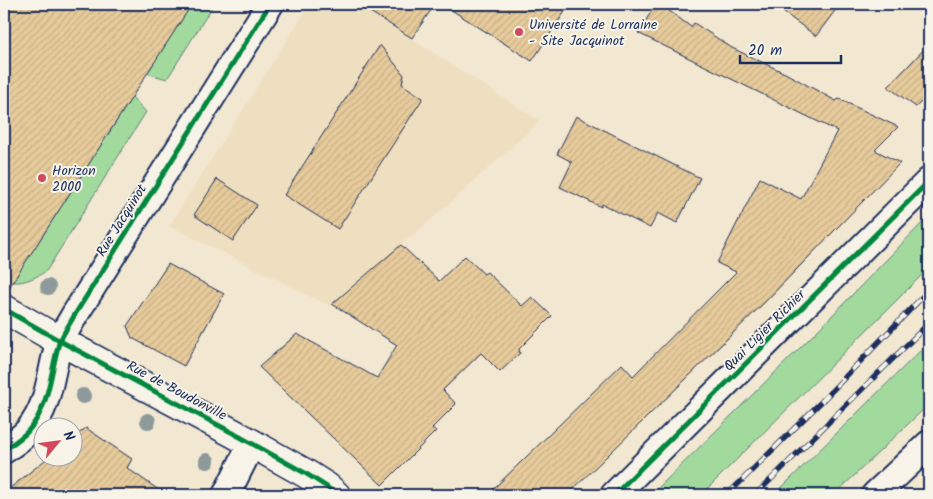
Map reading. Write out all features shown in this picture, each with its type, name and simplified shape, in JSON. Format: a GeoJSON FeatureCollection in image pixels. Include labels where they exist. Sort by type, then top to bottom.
{"type":"FeatureCollection","features":[{"type":"Feature","properties":{"kind":"main road","name":"Rue de Boudonville"},"geometry":{"type":"LineString","coordinates":[[4,309],[60,341],[234,432],[305,473],[336,495]]}},
{"type":"Feature","properties":{"kind":"street","name":"Rue Jacquinot"},"geometry":{"type":"LineString","coordinates":[[4,450],[28,431],[40,413],[45,402],[60,341],[74,316],[270,4]]}},
{"type":"Feature","properties":{"kind":"street","name":"Quai Ligier Richier"},"geometry":{"type":"LineString","coordinates":[[614,495],[929,180]]}},
{"type":"Feature","properties":{"kind":"street"},"geometry":{"type":"LineString","coordinates":[[226,495],[252,443]]}},
{"type":"Feature","properties":{"kind":"street"},"geometry":{"type":"LineString","coordinates":[[875,495],[929,444]]}},
{"type":"Feature","properties":{"kind":"shaded area"},"geometry":{"type":"Polygon","coordinates":[[[310,4],[357,4],[540,121],[449,204],[330,306],[169,226],[310,4]]]}},
{"type":"Feature","properties":{"kind":"green space"},"geometry":{"type":"Polygon","coordinates":[[[192,4],[214,4],[167,79],[146,73],[192,4]]]}},
{"type":"Feature","properties":{"kind":"green space"},"geometry":{"type":"Polygon","coordinates":[[[132,97],[146,112],[47,270],[36,277],[23,281],[15,282],[9,279],[4,275],[4,260],[20,270],[132,97]]]}},
{"type":"Feature","properties":{"kind":"green space"},"geometry":{"type":"Polygon","coordinates":[[[929,216],[929,268],[701,495],[651,495],[815,333],[929,216]]]}},
{"type":"Feature","properties":{"kind":"green space"},"geometry":{"type":"Polygon","coordinates":[[[929,342],[929,404],[834,495],[774,495],[929,342]]]}},
{"type":"Feature","properties":{"kind":"building","name":"Horizon 2000"},"geometry":{"type":"Polygon","coordinates":[[[4,4],[192,4],[5,294],[4,293],[4,4]]]}},
{"type":"Feature","properties":{"kind":"building"},"geometry":{"type":"Polygon","coordinates":[[[357,4],[435,4],[412,38],[357,4]]]}},
{"type":"Feature","properties":{"kind":"building","name":"Université de Lorraine - Site Jacquinot"},"geometry":{"type":"Polygon","coordinates":[[[442,4],[570,4],[532,61],[442,4]]]}},
{"type":"Feature","properties":{"kind":"building"},"geometry":{"type":"Polygon","coordinates":[[[656,4],[660,4],[691,27],[694,23],[732,48],[787,74],[836,101],[839,99],[898,127],[875,150],[900,163],[765,302],[567,495],[487,495],[622,364],[633,376],[736,272],[717,263],[760,178],[801,199],[837,131],[638,33],[656,4]]]}},
{"type":"Feature","properties":{"kind":"building"},"geometry":{"type":"Polygon","coordinates":[[[772,4],[840,4],[816,36],[772,4]]]}},
{"type":"Feature","properties":{"kind":"building"},"geometry":{"type":"Polygon","coordinates":[[[929,44],[929,94],[916,107],[888,87],[929,44]]]}},
{"type":"Feature","properties":{"kind":"building"},"geometry":{"type":"Polygon","coordinates":[[[380,45],[404,75],[402,84],[423,98],[338,229],[284,195],[380,45]]]}},
{"type":"Feature","properties":{"kind":"building"},"geometry":{"type":"Polygon","coordinates":[[[576,116],[700,178],[677,223],[658,213],[650,228],[602,204],[601,207],[560,187],[572,162],[557,154],[576,116]]]}},
{"type":"Feature","properties":{"kind":"building"},"geometry":{"type":"Polygon","coordinates":[[[217,179],[257,205],[233,241],[194,215],[217,179]]]}},
{"type":"Feature","properties":{"kind":"building"},"geometry":{"type":"Polygon","coordinates":[[[401,245],[439,281],[465,256],[484,274],[487,272],[522,306],[532,297],[552,316],[519,349],[520,353],[500,372],[481,353],[443,390],[456,404],[432,428],[436,431],[382,485],[259,367],[297,334],[377,378],[397,345],[332,304],[401,245]]]}},
{"type":"Feature","properties":{"kind":"building"},"geometry":{"type":"Polygon","coordinates":[[[168,264],[224,294],[184,366],[132,338],[127,326],[168,264]]]}},
{"type":"Feature","properties":{"kind":"building"},"geometry":{"type":"Polygon","coordinates":[[[86,428],[132,459],[127,468],[166,495],[4,495],[4,493],[38,466],[82,466],[82,431],[86,428]]]}},
{"type":"Feature","properties":{"kind":"railway"},"geometry":{"type":"LineString","coordinates":[[727,495],[821,402],[929,290]]}},
{"type":"Feature","properties":{"kind":"railway"},"geometry":{"type":"LineString","coordinates":[[755,495],[929,323]]}},
{"type":"Feature","properties":{"kind":"cycle path"},"geometry":{"type":"LineString","coordinates":[[4,450],[26,434],[41,411],[59,343],[64,333],[270,4]]}},
{"type":"Feature","properties":{"kind":"cycle path"},"geometry":{"type":"LineString","coordinates":[[614,495],[929,181]]}},
{"type":"Feature","properties":{"kind":"cycle path"},"geometry":{"type":"LineString","coordinates":[[4,309],[305,473],[336,495]]}},
{"type":"Feature","properties":{"kind":"place","name":"Université de Lorraine - Site Jacquinot"},"geometry":{"type":"Point","coordinates":[519,32]}},
{"type":"Feature","properties":{"kind":"place","name":"Horizon 2000"},"geometry":{"type":"Point","coordinates":[42,178]}}]}
